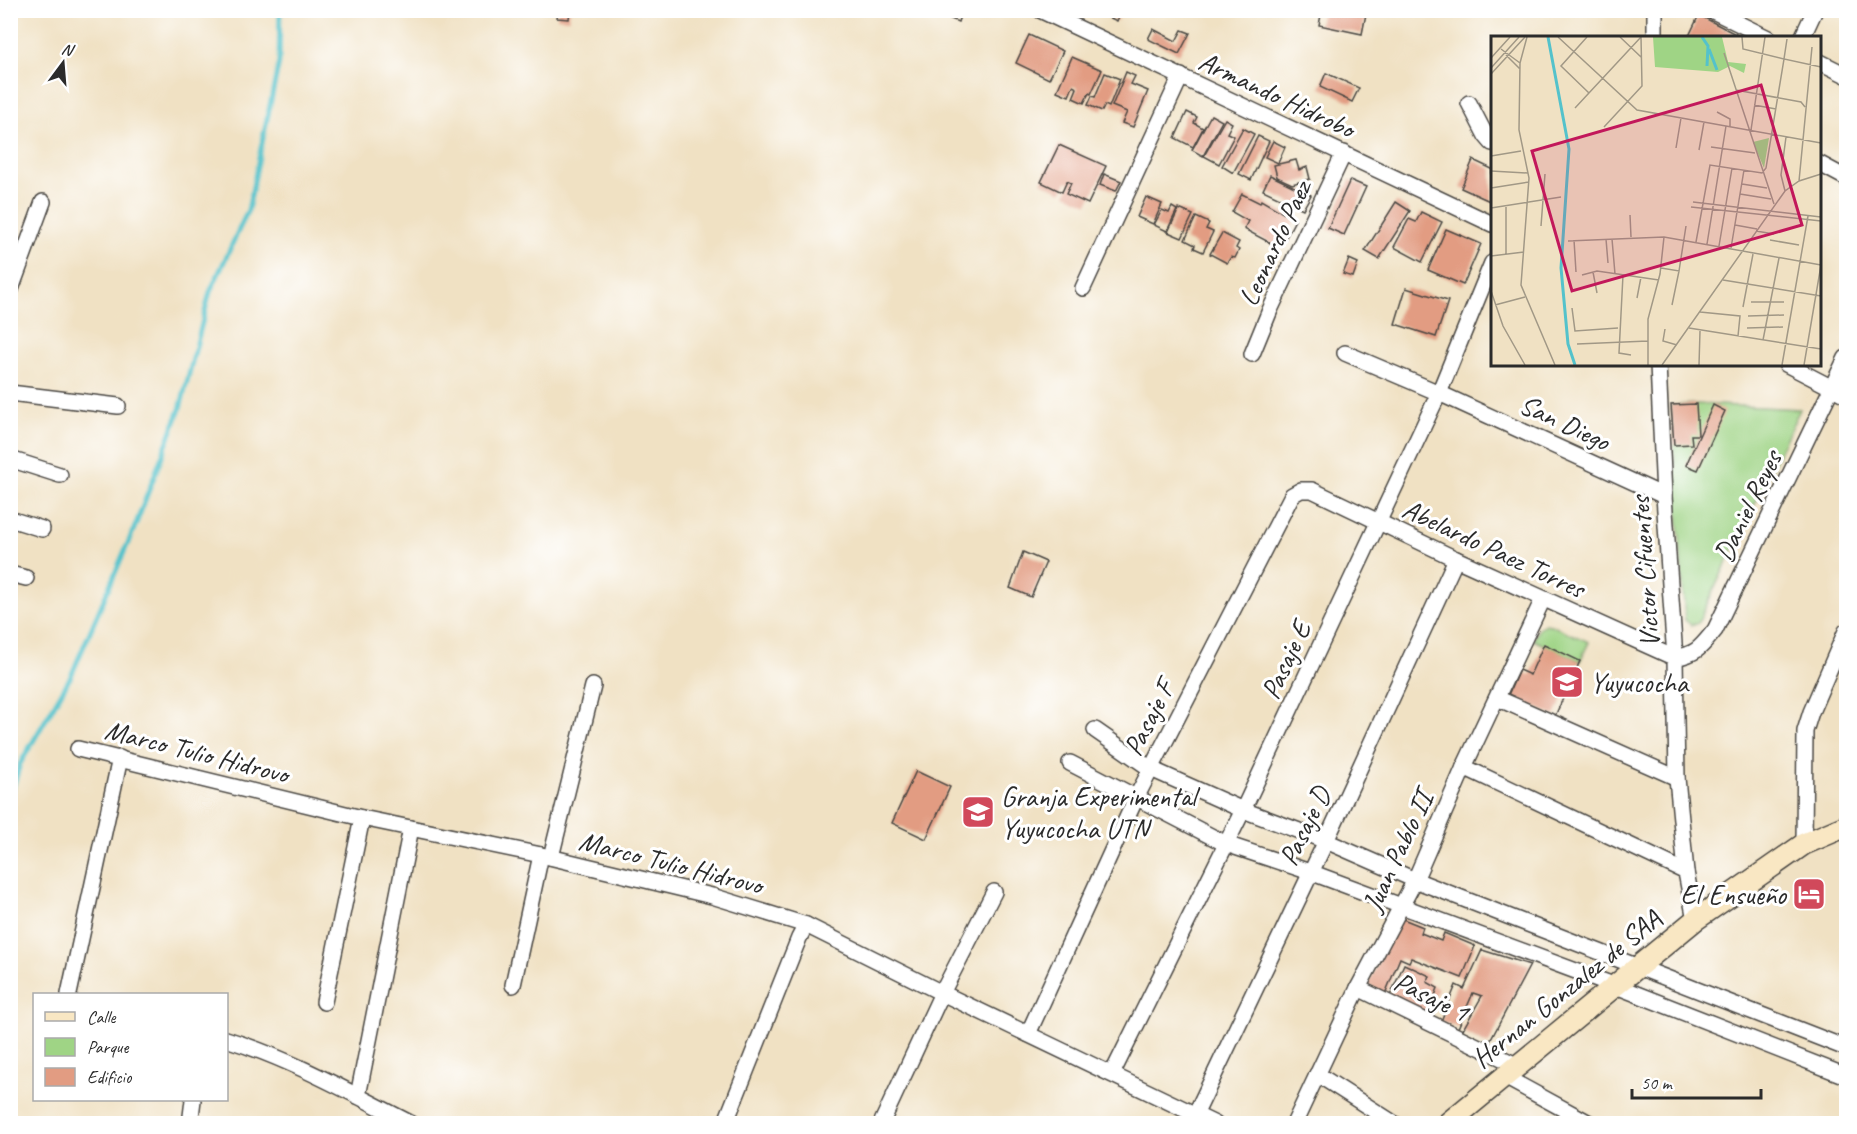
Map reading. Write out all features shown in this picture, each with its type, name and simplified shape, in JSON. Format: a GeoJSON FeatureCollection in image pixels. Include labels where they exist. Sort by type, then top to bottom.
{"type":"FeatureCollection","features":[{"type":"Feature","properties":{"kind":"street","name":"Armando Hidrobo"},"geometry":{"type":"LineString","coordinates":[[1040,10],[1491,224]]}},
{"type":"Feature","properties":{"kind":"street"},"geometry":{"type":"LineString","coordinates":[[1655,10],[1655,36]]}},
{"type":"Feature","properties":{"kind":"street"},"geometry":{"type":"LineString","coordinates":[[1711,10],[1764,36]]}},
{"type":"Feature","properties":{"kind":"street"},"geometry":{"type":"LineString","coordinates":[[1803,36],[1815,10]]}},
{"type":"Feature","properties":{"kind":"street"},"geometry":{"type":"LineString","coordinates":[[1821,62],[1846,75]]}},
{"type":"Feature","properties":{"kind":"street"},"geometry":{"type":"LineString","coordinates":[[1083,288],[1180,76]]}},
{"type":"Feature","properties":{"kind":"street"},"geometry":{"type":"LineString","coordinates":[[1469,103],[1491,142]]}},
{"type":"Feature","properties":{"kind":"street","name":"Leonardo Paez"},"geometry":{"type":"LineString","coordinates":[[1252,354],[1270,310],[1344,153]]}},
{"type":"Feature","properties":{"kind":"street"},"geometry":{"type":"LineString","coordinates":[[1821,165],[1846,178]]}},
{"type":"Feature","properties":{"kind":"street"},"geometry":{"type":"LineString","coordinates":[[10,292],[43,202]]}},
{"type":"Feature","properties":{"kind":"street","name":"Pasaje E"},"geometry":{"type":"LineString","coordinates":[[1112,1074],[1243,810],[1439,393],[1491,265]]}},
{"type":"Feature","properties":{"kind":"street","name":"San Diego"},"geometry":{"type":"LineString","coordinates":[[1345,353],[1439,393],[1664,496]]}},
{"type":"Feature","properties":{"kind":"street","name":"Daniel Reyes"},"geometry":{"type":"LineString","coordinates":[[1675,658],[1687,656],[1699,650],[1715,630],[1846,358]]}},
{"type":"Feature","properties":{"kind":"street","name":"Victor Cifuentes"},"geometry":{"type":"LineString","coordinates":[[1658,366],[1675,658],[1677,778],[1686,872],[1695,920]]}},
{"type":"Feature","properties":{"kind":"street"},"geometry":{"type":"LineString","coordinates":[[1790,366],[1846,395]]}},
{"type":"Feature","properties":{"kind":"street"},"geometry":{"type":"LineString","coordinates":[[10,393],[118,406]]}},
{"type":"Feature","properties":{"kind":"street"},"geometry":{"type":"LineString","coordinates":[[10,459],[60,475]]}},
{"type":"Feature","properties":{"kind":"street","name":"Abelardo Paez Torres"},"geometry":{"type":"LineString","coordinates":[[1292,495],[1300,490],[1312,490],[1456,559],[1675,658]]}},
{"type":"Feature","properties":{"kind":"street","name":"Pasaje F"},"geometry":{"type":"LineString","coordinates":[[1028,1034],[1136,798],[1292,495]]}},
{"type":"Feature","properties":{"kind":"street"},"geometry":{"type":"LineString","coordinates":[[10,519],[42,529]]}},
{"type":"Feature","properties":{"kind":"street","name":"Pasaje D"},"geometry":{"type":"LineString","coordinates":[[1196,1113],[1326,841],[1456,559]]}},
{"type":"Feature","properties":{"kind":"street"},"geometry":{"type":"LineString","coordinates":[[10,574],[26,578]]}},
{"type":"Feature","properties":{"kind":"street","name":"Juan Pablo II"},"geometry":{"type":"LineString","coordinates":[[1294,1124],[1358,988],[1415,880],[1464,767],[1543,599]]}},
{"type":"Feature","properties":{"kind":"street"},"geometry":{"type":"LineString","coordinates":[[1804,844],[1805,731],[1846,631]]}},
{"type":"Feature","properties":{"kind":"street"},"geometry":{"type":"LineString","coordinates":[[513,985],[593,686]]}},
{"type":"Feature","properties":{"kind":"street"},"geometry":{"type":"LineString","coordinates":[[1497,698],[1677,778]]}},
{"type":"Feature","properties":{"kind":"street"},"geometry":{"type":"LineString","coordinates":[[1095,730],[1151,769],[1243,810],[1326,841],[1415,880],[1846,1048]]}},
{"type":"Feature","properties":{"kind":"street","name":"Marco Tulio Hidrovo"},"geometry":{"type":"LineString","coordinates":[[78,749],[362,818],[546,856],[712,896],[806,925],[1215,1124]]}},
{"type":"Feature","properties":{"kind":"street"},"geometry":{"type":"LineString","coordinates":[[69,993],[120,758]]}},
{"type":"Feature","properties":{"kind":"street"},"geometry":{"type":"LineString","coordinates":[[1070,763],[1226,844],[1310,872],[1616,986],[1846,1076]]}},
{"type":"Feature","properties":{"kind":"street"},"geometry":{"type":"LineString","coordinates":[[1464,767],[1686,872]]}},
{"type":"Feature","properties":{"kind":"street"},"geometry":{"type":"LineString","coordinates":[[324,1002],[362,818]]}},
{"type":"Feature","properties":{"kind":"street","name":"Hernan Gonzalez de SAA"},"geometry":{"type":"LineString","coordinates":[[1447,1124],[1695,920],[1804,844],[1846,826]]}},
{"type":"Feature","properties":{"kind":"street"},"geometry":{"type":"LineString","coordinates":[[358,1096],[411,828]]}},
{"type":"Feature","properties":{"kind":"street"},"geometry":{"type":"LineString","coordinates":[[881,1124],[942,993],[994,892]]}},
{"type":"Feature","properties":{"kind":"street"},"geometry":{"type":"LineString","coordinates":[[725,1124],[806,925]]}},
{"type":"Feature","properties":{"kind":"street","name":"Pasaje 1"},"geometry":{"type":"LineString","coordinates":[[1358,988],[1509,1071],[1591,1124]]}},
{"type":"Feature","properties":{"kind":"street"},"geometry":{"type":"LineString","coordinates":[[228,1040],[314,1074],[412,1124]]}},
{"type":"Feature","properties":{"kind":"street"},"geometry":{"type":"LineString","coordinates":[[1317,1074],[1395,1124]]}},
{"type":"Feature","properties":{"kind":"street"},"geometry":{"type":"LineString","coordinates":[[190,1124],[193,1101]]}},
{"type":"Feature","properties":{"kind":"green space"},"geometry":{"type":"Polygon","coordinates":[[[1671,405],[1800,409],[1698,623],[1691,625],[1685,620],[1671,405]]]}},
{"type":"Feature","properties":{"kind":"green space"},"geometry":{"type":"Polygon","coordinates":[[[1545,624],[1589,642],[1580,661],[1533,640],[1539,628],[1545,624]]]}},
{"type":"Feature","properties":{"kind":"building"},"geometry":{"type":"Polygon","coordinates":[[[558,10],[570,10],[569,19],[557,18],[558,10]]]}},
{"type":"Feature","properties":{"kind":"building"},"geometry":{"type":"Polygon","coordinates":[[[946,10],[962,10],[958,22],[944,16],[946,10]]]}},
{"type":"Feature","properties":{"kind":"building"},"geometry":{"type":"Polygon","coordinates":[[[1103,10],[1132,10],[1129,16],[1121,12],[1117,21],[1101,14],[1103,10]]]}},
{"type":"Feature","properties":{"kind":"building"},"geometry":{"type":"Polygon","coordinates":[[[1322,10],[1350,10],[1366,14],[1362,34],[1319,25],[1322,10]]]}},
{"type":"Feature","properties":{"kind":"building"},"geometry":{"type":"Polygon","coordinates":[[[1699,15],[1739,36],[1689,36],[1699,15]]]}},
{"type":"Feature","properties":{"kind":"building"},"geometry":{"type":"Polygon","coordinates":[[[1153,29],[1176,41],[1182,30],[1190,33],[1179,54],[1148,39],[1153,29]]]}},
{"type":"Feature","properties":{"kind":"building"},"geometry":{"type":"Polygon","coordinates":[[[1029,35],[1063,51],[1049,79],[1016,63],[1029,35]]]}},
{"type":"Feature","properties":{"kind":"building"},"geometry":{"type":"Polygon","coordinates":[[[1072,57],[1102,70],[1091,94],[1089,93],[1084,103],[1073,98],[1077,88],[1073,86],[1069,96],[1057,91],[1072,57]]]}},
{"type":"Feature","properties":{"kind":"building"},"geometry":{"type":"Polygon","coordinates":[[[1126,72],[1135,76],[1131,84],[1148,91],[1133,127],[1122,123],[1127,112],[1112,106],[1126,72]]]}},
{"type":"Feature","properties":{"kind":"building"},"geometry":{"type":"Polygon","coordinates":[[[1105,73],[1120,79],[1109,107],[1105,105],[1102,111],[1088,105],[1092,96],[1095,97],[1105,73]]]}},
{"type":"Feature","properties":{"kind":"building"},"geometry":{"type":"Polygon","coordinates":[[[1326,73],[1359,88],[1352,102],[1320,87],[1326,73]]]}},
{"type":"Feature","properties":{"kind":"building"},"geometry":{"type":"Polygon","coordinates":[[[1187,112],[1197,117],[1194,123],[1203,128],[1193,147],[1175,138],[1187,112]]]}},
{"type":"Feature","properties":{"kind":"building"},"geometry":{"type":"Polygon","coordinates":[[[1211,115],[1222,121],[1203,156],[1192,150],[1211,115]]]}},
{"type":"Feature","properties":{"kind":"building"},"geometry":{"type":"Polygon","coordinates":[[[1225,119],[1232,123],[1227,133],[1234,136],[1219,164],[1204,156],[1225,119]]]}},
{"type":"Feature","properties":{"kind":"building"},"geometry":{"type":"Polygon","coordinates":[[[1243,128],[1254,134],[1233,173],[1222,166],[1243,128]]]}},
{"type":"Feature","properties":{"kind":"building"},"geometry":{"type":"Polygon","coordinates":[[[1258,136],[1269,141],[1251,180],[1239,174],[1258,136]]]}},
{"type":"Feature","properties":{"kind":"building"},"geometry":{"type":"Polygon","coordinates":[[[1273,141],[1285,147],[1278,163],[1265,157],[1273,141]]]}},
{"type":"Feature","properties":{"kind":"building"},"geometry":{"type":"Polygon","coordinates":[[[1059,145],[1106,166],[1088,204],[1066,194],[1071,183],[1067,181],[1062,192],[1041,182],[1059,145]]]}},
{"type":"Feature","properties":{"kind":"building"},"geometry":{"type":"Polygon","coordinates":[[[1296,160],[1299,170],[1307,167],[1310,179],[1292,184],[1277,177],[1274,165],[1296,160]]]}},
{"type":"Feature","properties":{"kind":"building"},"geometry":{"type":"Polygon","coordinates":[[[1473,160],[1491,169],[1491,202],[1461,188],[1473,160]]]}},
{"type":"Feature","properties":{"kind":"building"},"geometry":{"type":"Polygon","coordinates":[[[1104,174],[1121,181],[1116,191],[1100,185],[1104,174]]]}},
{"type":"Feature","properties":{"kind":"building"},"geometry":{"type":"Polygon","coordinates":[[[1270,175],[1311,195],[1303,209],[1263,190],[1270,175]]]}},
{"type":"Feature","properties":{"kind":"building"},"geometry":{"type":"Polygon","coordinates":[[[1350,180],[1366,187],[1344,235],[1328,228],[1350,180]]]}},
{"type":"Feature","properties":{"kind":"building"},"geometry":{"type":"Polygon","coordinates":[[[1242,194],[1260,203],[1261,200],[1295,220],[1285,239],[1281,237],[1276,246],[1244,229],[1248,221],[1232,212],[1242,194]]]}},
{"type":"Feature","properties":{"kind":"building"},"geometry":{"type":"Polygon","coordinates":[[[1146,197],[1162,204],[1153,224],[1137,217],[1146,197]]]}},
{"type":"Feature","properties":{"kind":"building"},"geometry":{"type":"Polygon","coordinates":[[[1396,202],[1410,211],[1379,259],[1365,251],[1396,202]]]}},
{"type":"Feature","properties":{"kind":"building"},"geometry":{"type":"Polygon","coordinates":[[[1172,207],[1177,210],[1167,231],[1154,225],[1162,210],[1169,213],[1172,207]]]}},
{"type":"Feature","properties":{"kind":"building"},"geometry":{"type":"Polygon","coordinates":[[[1179,209],[1193,215],[1182,238],[1168,232],[1179,209]]]}},
{"type":"Feature","properties":{"kind":"building"},"geometry":{"type":"Polygon","coordinates":[[[1421,212],[1442,222],[1422,262],[1394,247],[1409,219],[1416,222],[1421,212]]]}},
{"type":"Feature","properties":{"kind":"building"},"geometry":{"type":"Polygon","coordinates":[[[1196,217],[1209,223],[1206,229],[1213,232],[1203,252],[1185,240],[1196,217]]]}},
{"type":"Feature","properties":{"kind":"building"},"geometry":{"type":"Polygon","coordinates":[[[1446,229],[1481,244],[1463,285],[1428,270],[1446,229]]]}},
{"type":"Feature","properties":{"kind":"building"},"geometry":{"type":"Polygon","coordinates":[[[1222,233],[1239,242],[1236,248],[1239,250],[1235,258],[1231,257],[1227,263],[1210,254],[1222,233]]]}},
{"type":"Feature","properties":{"kind":"building"},"geometry":{"type":"Polygon","coordinates":[[[1349,259],[1358,263],[1353,277],[1343,274],[1349,259]]]}},
{"type":"Feature","properties":{"kind":"building"},"geometry":{"type":"Polygon","coordinates":[[[1406,288],[1448,301],[1436,337],[1395,324],[1406,288]]]}},
{"type":"Feature","properties":{"kind":"building"},"geometry":{"type":"Polygon","coordinates":[[[1696,404],[1698,435],[1691,435],[1692,444],[1674,445],[1671,405],[1696,404]]]}},
{"type":"Feature","properties":{"kind":"building"},"geometry":{"type":"Polygon","coordinates":[[[1713,405],[1725,411],[1698,470],[1686,465],[1713,405]]]}},
{"type":"Feature","properties":{"kind":"building"},"geometry":{"type":"Polygon","coordinates":[[[1023,552],[1046,562],[1031,597],[1010,588],[1023,552]]]}},
{"type":"Feature","properties":{"kind":"building"},"geometry":{"type":"Polygon","coordinates":[[[1544,644],[1580,661],[1555,716],[1508,695],[1519,670],[1530,675],[1544,644]]]}},
{"type":"Feature","properties":{"kind":"building"},"geometry":{"type":"Polygon","coordinates":[[[916,771],[950,787],[926,839],[892,823],[916,771]]]}},
{"type":"Feature","properties":{"kind":"building"},"geometry":{"type":"Polygon","coordinates":[[[1398,917],[1423,927],[1421,933],[1441,941],[1444,933],[1475,946],[1462,978],[1411,958],[1409,962],[1400,958],[1385,994],[1368,985],[1398,917]]]}},
{"type":"Feature","properties":{"kind":"building"},"geometry":{"type":"Polygon","coordinates":[[[1482,950],[1530,965],[1488,1045],[1462,1031],[1482,996],[1473,993],[1458,1028],[1441,1021],[1456,985],[1464,989],[1482,950]]]}},
{"type":"Feature","properties":{"kind":"building"},"geometry":{"type":"Polygon","coordinates":[[[1404,964],[1430,976],[1427,982],[1438,988],[1427,1015],[1389,998],[1404,964]]]}},
{"type":"Feature","properties":{"kind":"waterway"},"geometry":{"type":"LineString","coordinates":[[10,797],[20,764],[71,676],[134,529],[180,409],[210,292],[248,210],[279,62],[280,10]]}},
{"type":"Feature","properties":{"kind":"place","name":"Yuyucocha"},"geometry":{"type":"Point","coordinates":[1567,682]}},
{"type":"Feature","properties":{"kind":"place","name":"Granja Experimental Yuyucocha UTN"},"geometry":{"type":"Point","coordinates":[978,812]}},
{"type":"Feature","properties":{"kind":"place","name":"El Ensueño"},"geometry":{"type":"Point","coordinates":[1809,894]}}]}
